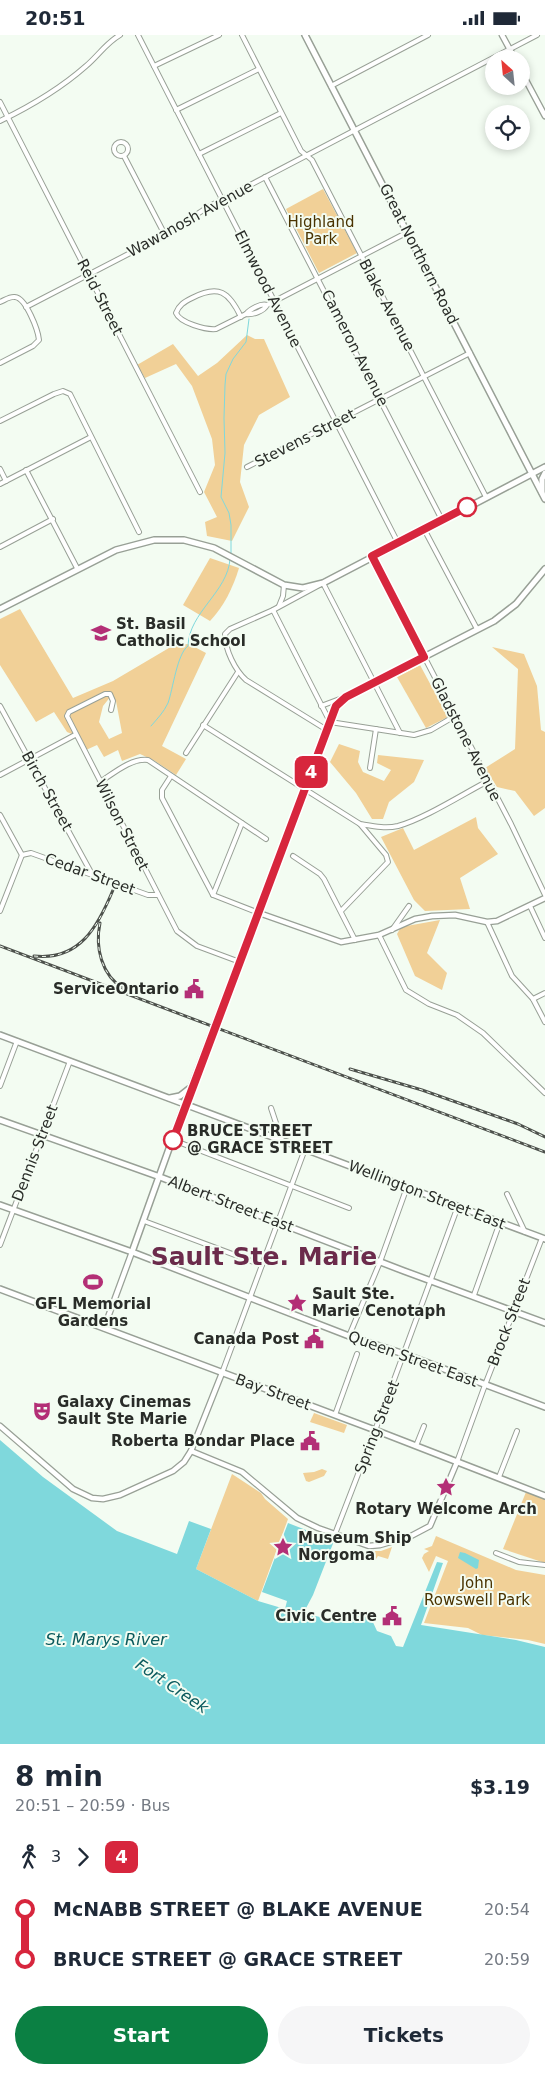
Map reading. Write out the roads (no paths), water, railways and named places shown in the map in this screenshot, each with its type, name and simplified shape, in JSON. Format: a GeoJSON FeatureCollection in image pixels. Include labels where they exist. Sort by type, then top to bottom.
{"type":"FeatureCollection","features":[{"type":"Feature","properties":{"kind":"main road","name":"Great Northern Road"},"geometry":{"type":"LineString","coordinates":[[305,35],[545,499]]}},
{"type":"Feature","properties":{"kind":"main road"},"geometry":{"type":"LineString","coordinates":[[0,609],[129,545],[154,540],[174,539],[214,548],[284,585],[303,588],[323,583],[545,467]]}},
{"type":"Feature","properties":{"kind":"main road"},"geometry":{"type":"LineString","coordinates":[[542,492],[542,479],[545,473]]}},
{"type":"Feature","properties":{"kind":"main road"},"geometry":{"type":"LineString","coordinates":[[132,1252],[191,1087],[336,706],[346,697],[494,621],[516,604],[545,569]]}},
{"type":"Feature","properties":{"kind":"main road","name":"Wellington Street East"},"geometry":{"type":"LineString","coordinates":[[0,1035],[458,1205],[543,1239]]}},
{"type":"Feature","properties":{"kind":"main road"},"geometry":{"type":"LineString","coordinates":[[169,1098],[180,1096],[191,1087]]}},
{"type":"Feature","properties":{"kind":"main road","name":"Albert Street East"},"geometry":{"type":"LineString","coordinates":[[0,1120],[160,1177],[545,1323]]}},
{"type":"Feature","properties":{"kind":"main road","name":"Queen Street East"},"geometry":{"type":"LineString","coordinates":[[0,1205],[132,1252],[349,1336],[404,1354],[545,1407]]}},
{"type":"Feature","properties":{"kind":"main road","name":"Bay Street"},"geometry":{"type":"LineString","coordinates":[[0,1289],[375,1429],[545,1496]]}},
{"type":"Feature","properties":{"kind":"street"},"geometry":{"type":"LineString","coordinates":[[0,121],[60,87],[87,65],[109,42],[120,35]]}},
{"type":"Feature","properties":{"kind":"street","name":"Elmwood Avenue"},"geometry":{"type":"LineString","coordinates":[[138,35],[398,543]]}},
{"type":"Feature","properties":{"kind":"street"},"geometry":{"type":"LineString","coordinates":[[154,66],[219,35]]}},
{"type":"Feature","properties":{"kind":"street","name":"Blake Avenue"},"geometry":{"type":"LineString","coordinates":[[242,35],[301,151],[312,160],[486,497]]}},
{"type":"Feature","properties":{"kind":"street"},"geometry":{"type":"LineString","coordinates":[[331,86],[428,35]]}},
{"type":"Feature","properties":{"kind":"street"},"geometry":{"type":"LineString","coordinates":[[502,35],[510,49]]}},
{"type":"Feature","properties":{"kind":"street","name":"Wawanosh Avenue"},"geometry":{"type":"LineString","coordinates":[[26,307],[165,235],[222,200],[306,155],[538,35]]}},
{"type":"Feature","properties":{"kind":"street"},"geometry":{"type":"LineString","coordinates":[[176,109],[259,69]]}},
{"type":"Feature","properties":{"kind":"street"},"geometry":{"type":"LineString","coordinates":[[530,88],[545,117]]}},
{"type":"Feature","properties":{"kind":"street","name":"Reid Street"},"geometry":{"type":"LineString","coordinates":[[0,102],[200,492]]}},
{"type":"Feature","properties":{"kind":"street"},"geometry":{"type":"LineString","coordinates":[[199,154],[281,113]]}},
{"type":"Feature","properties":{"kind":"street"},"geometry":{"type":"LineString","coordinates":[[124,155],[165,235]]}},
{"type":"Feature","properties":{"kind":"street","name":"Cameron Avenue"},"geometry":{"type":"LineString","coordinates":[[265,177],[442,520]]}},
{"type":"Feature","properties":{"kind":"street"},"geometry":{"type":"LineString","coordinates":[[241,317],[230,297],[213,290],[206,291],[181,304],[176,313],[178,317],[188,323],[211,330],[216,329],[246,315],[249,311],[263,304],[267,305],[408,232]]}},
{"type":"Feature","properties":{"kind":"street"},"geometry":{"type":"LineString","coordinates":[[0,302],[10,297],[22,300],[38,332],[39,340],[34,346],[0,363]]}},
{"type":"Feature","properties":{"kind":"street","name":"Stevens Street"},"geometry":{"type":"LineString","coordinates":[[247,467],[470,353]]}},
{"type":"Feature","properties":{"kind":"street"},"geometry":{"type":"LineString","coordinates":[[0,421],[63,391],[70,394],[139,532]]}},
{"type":"Feature","properties":{"kind":"street"},"geometry":{"type":"LineString","coordinates":[[0,484],[91,437]]}},
{"type":"Feature","properties":{"kind":"street"},"geometry":{"type":"LineString","coordinates":[[0,469],[6,481]]}},
{"type":"Feature","properties":{"kind":"street"},"geometry":{"type":"LineString","coordinates":[[26,470],[78,569]]}},
{"type":"Feature","properties":{"kind":"street"},"geometry":{"type":"LineString","coordinates":[[0,547],[53,519]]}},
{"type":"Feature","properties":{"kind":"street"},"geometry":{"type":"LineString","coordinates":[[424,529],[477,629]]}},
{"type":"Feature","properties":{"kind":"street","name":"Gladstone Avenue"},"geometry":{"type":"LineString","coordinates":[[372,556],[456,716],[545,897]]}},
{"type":"Feature","properties":{"kind":"street"},"geometry":{"type":"LineString","coordinates":[[327,730],[246,680],[238,672],[225,641],[225,634],[230,629],[279,607],[323,583],[400,733]]}},
{"type":"Feature","properties":{"kind":"street"},"geometry":{"type":"LineString","coordinates":[[279,607],[284,585]]}},
{"type":"Feature","properties":{"kind":"street"},"geometry":{"type":"LineString","coordinates":[[273,609],[330,722],[414,735],[431,730],[456,716]]}},
{"type":"Feature","properties":{"kind":"street"},"geometry":{"type":"LineString","coordinates":[[186,753],[238,672]]}},
{"type":"Feature","properties":{"kind":"street","name":"Wilson Street"},"geometry":{"type":"LineString","coordinates":[[111,710],[114,701],[110,694],[106,694],[69,712],[66,716],[177,931],[197,946],[224,954],[240,962]]}},
{"type":"Feature","properties":{"kind":"street"},"geometry":{"type":"LineString","coordinates":[[321,706],[346,697]]}},
{"type":"Feature","properties":{"kind":"street","name":"Birch Street"},"geometry":{"type":"LineString","coordinates":[[0,706],[93,876]]}},
{"type":"Feature","properties":{"kind":"street"},"geometry":{"type":"LineString","coordinates":[[203,725],[360,824],[386,855],[388,862],[341,911]]}},
{"type":"Feature","properties":{"kind":"street"},"geometry":{"type":"LineString","coordinates":[[370,769],[376,729]]}},
{"type":"Feature","properties":{"kind":"street"},"geometry":{"type":"LineString","coordinates":[[0,775],[75,735]]}},
{"type":"Feature","properties":{"kind":"street"},"geometry":{"type":"LineString","coordinates":[[100,782],[133,762],[141,759],[148,760],[266,839]]}},
{"type":"Feature","properties":{"kind":"street"},"geometry":{"type":"LineString","coordinates":[[171,776],[162,790],[162,798],[213,895],[331,940],[341,942],[378,935],[416,919],[432,916],[455,915],[487,922],[497,921],[545,897]]}},
{"type":"Feature","properties":{"kind":"street"},"geometry":{"type":"LineString","coordinates":[[360,824],[383,827],[398,826],[418,818],[488,781]]}},
{"type":"Feature","properties":{"kind":"street"},"geometry":{"type":"LineString","coordinates":[[0,815],[22,855],[0,910]]}},
{"type":"Feature","properties":{"kind":"street"},"geometry":{"type":"LineString","coordinates":[[213,895],[242,823]]}},
{"type":"Feature","properties":{"kind":"street","name":"Cedar Street"},"geometry":{"type":"LineString","coordinates":[[22,855],[31,853],[148,895],[158,895]]}},
{"type":"Feature","properties":{"kind":"street"},"geometry":{"type":"LineString","coordinates":[[293,856],[320,874],[356,940]]}},
{"type":"Feature","properties":{"kind":"street"},"geometry":{"type":"LineString","coordinates":[[392,930],[409,906]]}},
{"type":"Feature","properties":{"kind":"street"},"geometry":{"type":"LineString","coordinates":[[530,906],[545,938]]}},
{"type":"Feature","properties":{"kind":"street"},"geometry":{"type":"LineString","coordinates":[[487,922],[512,976],[533,999],[545,1022]]}},
{"type":"Feature","properties":{"kind":"street"},"geometry":{"type":"LineString","coordinates":[[378,935],[406,990],[429,1004],[457,1015],[483,1033],[545,1093]]}},
{"type":"Feature","properties":{"kind":"street"},"geometry":{"type":"LineString","coordinates":[[533,999],[545,993]]}},
{"type":"Feature","properties":{"kind":"street"},"geometry":{"type":"LineString","coordinates":[[0,1086],[17,1041]]}},
{"type":"Feature","properties":{"kind":"street","name":"Dennis Street"},"geometry":{"type":"LineString","coordinates":[[0,1245],[70,1061]]}},
{"type":"Feature","properties":{"kind":"street"},"geometry":{"type":"LineString","coordinates":[[271,1108],[282,1141]]}},
{"type":"Feature","properties":{"kind":"street"},"geometry":{"type":"LineString","coordinates":[[173,1140],[292,1184],[349,1208]]}},
{"type":"Feature","properties":{"kind":"street"},"geometry":{"type":"LineString","coordinates":[[0,1426],[73,1489],[92,1498],[103,1499],[120,1495],[173,1471],[184,1462],[191,1451],[222,1373],[305,1149]]}},
{"type":"Feature","properties":{"kind":"street"},"geometry":{"type":"LineString","coordinates":[[349,1336],[380,1262],[407,1187]]}},
{"type":"Feature","properties":{"kind":"street"},"geometry":{"type":"LineString","coordinates":[[507,1194],[525,1232]]}},
{"type":"Feature","properties":{"kind":"street","name":"Spring Street"},"geometry":{"type":"LineString","coordinates":[[335,1535],[432,1280],[458,1205]]}},
{"type":"Feature","properties":{"kind":"street"},"geometry":{"type":"LineString","coordinates":[[144,1221],[262,1265]]}},
{"type":"Feature","properties":{"kind":"street"},"geometry":{"type":"LineString","coordinates":[[474,1295],[500,1222]]}},
{"type":"Feature","properties":{"kind":"street","name":"Brock Street"},"geometry":{"type":"LineString","coordinates":[[457,1462],[485,1385],[543,1239]]}},
{"type":"Feature","properties":{"kind":"street"},"geometry":{"type":"LineString","coordinates":[[104,1328],[132,1252]]}},
{"type":"Feature","properties":{"kind":"street"},"geometry":{"type":"LineString","coordinates":[[335,1415],[357,1355]]}},
{"type":"Feature","properties":{"kind":"street"},"geometry":{"type":"LineString","coordinates":[[416,1446],[424,1425]]}},
{"type":"Feature","properties":{"kind":"street"},"geometry":{"type":"LineString","coordinates":[[499,1477],[517,1431]]}},
{"type":"Feature","properties":{"kind":"street"},"geometry":{"type":"LineString","coordinates":[[191,1451],[242,1472],[297,1518],[335,1535],[369,1546],[380,1545],[411,1536],[424,1530],[434,1520],[457,1462]]}},
{"type":"Feature","properties":{"kind":"street"},"geometry":{"type":"LineString","coordinates":[[496,1553],[519,1562],[545,1565]]}},
{"type":"Feature","properties":{"kind":"water","name":"St. Marys River"},"geometry":{"type":"Polygon","coordinates":[[[0,1440],[43,1477],[117,1531],[177,1554],[189,1521],[211,1529],[196,1569],[258,1601],[285,1609],[287,1601],[262,1592],[288,1523],[306,1530],[307,1533],[334,1541],[313,1595],[304,1612],[305,1618],[311,1615],[329,1619],[361,1616],[371,1618],[377,1631],[391,1636],[396,1646],[403,1647],[437,1562],[443,1563],[421,1625],[516,1640],[545,1647],[545,1744],[0,1744],[0,1440]]]}},
{"type":"Feature","properties":{"kind":"water"},"geometry":{"type":"Polygon","coordinates":[[[460,1552],[479,1560],[478,1568],[476,1569],[458,1558],[460,1552]]]}},
{"type":"Feature","properties":{"kind":"waterway"},"geometry":{"type":"LineString","coordinates":[[231,555],[229,513],[221,497],[225,453],[225,385],[226,374],[233,359],[246,342],[249,319]]}},
{"type":"Feature","properties":{"kind":"waterway"},"geometry":{"type":"LineString","coordinates":[[151,726],[168,703],[178,664],[184,650],[188,646],[190,634],[201,612],[223,582],[228,571],[230,559]]}},
{"type":"Feature","properties":{"kind":"railway"},"geometry":{"type":"LineString","coordinates":[[34,956],[50,956],[64,953],[75,947],[94,928],[113,890]]}},
{"type":"Feature","properties":{"kind":"railway"},"geometry":{"type":"LineString","coordinates":[[100,923],[98,941],[102,960],[110,976],[124,989]]}},
{"type":"Feature","properties":{"kind":"railway"},"geometry":{"type":"LineString","coordinates":[[0,946],[545,1152]]}},
{"type":"Feature","properties":{"kind":"railway"},"geometry":{"type":"LineString","coordinates":[[350,1069],[422,1090],[518,1124],[545,1137]]}},
{"type":"Feature","properties":{"kind":"place","name":"St. Basil Catholic School"},"geometry":{"type":"Point","coordinates":[101,633]}},
{"type":"Feature","properties":{"kind":"place","name":"ServiceOntario"},"geometry":{"type":"Point","coordinates":[194,989]}},
{"type":"Feature","properties":{"kind":"place","name":"BRUCE STREET @ GRACE STREET"},"geometry":{"type":"Point","coordinates":[173,1140]}},
{"type":"Feature","properties":{"kind":"place","name":"GFL Memorial Gardens"},"geometry":{"type":"Point","coordinates":[93,1282]}},
{"type":"Feature","properties":{"kind":"place","name":"Sault Ste. Marie Cenotaph"},"geometry":{"type":"Point","coordinates":[297,1303]}},
{"type":"Feature","properties":{"kind":"place","name":"Canada Post"},"geometry":{"type":"Point","coordinates":[314,1339]}},
{"type":"Feature","properties":{"kind":"place","name":"Galaxy Cinemas Sault Ste Marie"},"geometry":{"type":"Point","coordinates":[42,1411]}},
{"type":"Feature","properties":{"kind":"place","name":"Roberta Bondar Place"},"geometry":{"type":"Point","coordinates":[310,1441]}},
{"type":"Feature","properties":{"kind":"place","name":"Rotary Welcome Arch"},"geometry":{"type":"Point","coordinates":[446,1487]}},
{"type":"Feature","properties":{"kind":"place","name":"Museum Ship Norgoma"},"geometry":{"type":"Point","coordinates":[283,1547]}},
{"type":"Feature","properties":{"kind":"place","name":"Civic Centre"},"geometry":{"type":"Point","coordinates":[392,1616]}},
{"type":"Feature","properties":{"kind":"district","name":"Sault Ste. Marie"},"geometry":{"type":"Point","coordinates":[264,1256]}},
{"type":"Feature","properties":{"kind":"park label","name":"Highland Park"},"geometry":{"type":"Point","coordinates":[321,230]}},
{"type":"Feature","properties":{"kind":"park label","name":"John Rowswell Park"},"geometry":{"type":"Point","coordinates":[477,1592]}},
{"type":"Feature","properties":{"kind":"water label","name":"Fort Creek"},"geometry":{"type":"Point","coordinates":[172,1686]}}]}
